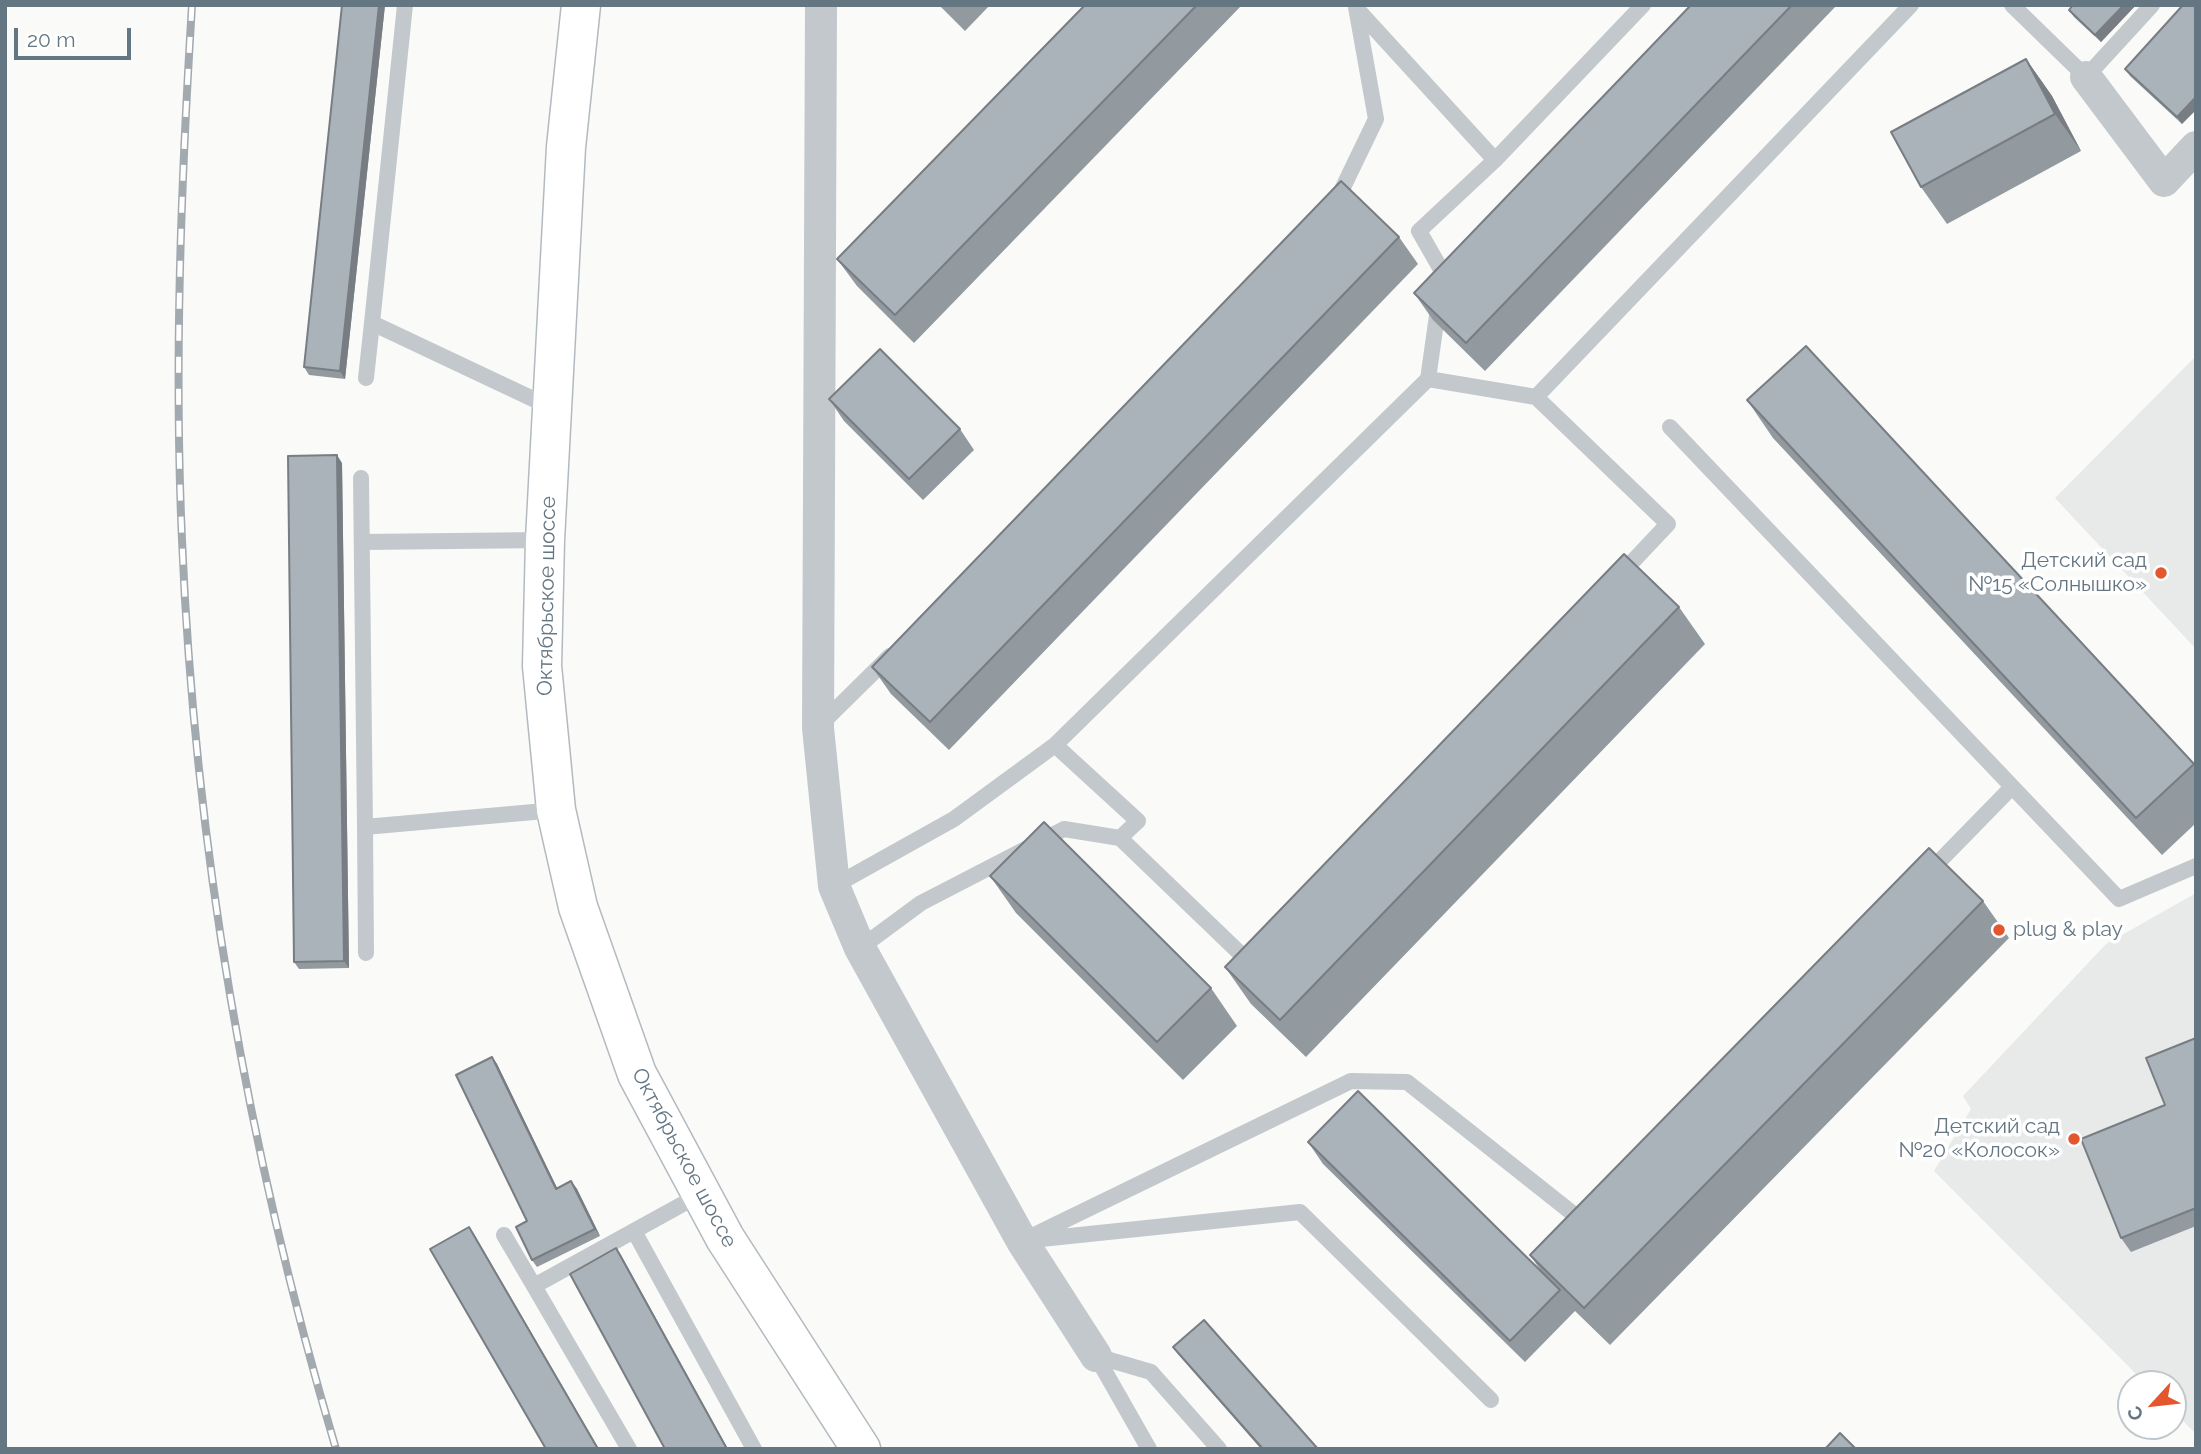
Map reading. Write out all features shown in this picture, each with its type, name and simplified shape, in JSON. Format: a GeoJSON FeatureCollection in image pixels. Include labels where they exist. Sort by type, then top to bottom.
{"type":"FeatureCollection","features":[{"type":"Feature","properties":{"kind":"main road","name":"Октябрьское шоссе"},"geometry":{"type":"LineString","coordinates":[[581,5],[566,147],[545,540],[542,666],[556,810],[578,906],[637,1074],[725,1238],[861,1449]]}},
{"type":"Feature","properties":{"kind":"street"},"geometry":{"type":"LineString","coordinates":[[821,5],[818,728],[834,886],[860,948],[1022,1241],[1096,1356]]}},
{"type":"Feature","properties":{"kind":"street"},"geometry":{"type":"LineString","coordinates":[[2086,76],[2164,181],[2196,147]]}},
{"type":"Feature","properties":{"kind":"lane"},"geometry":{"type":"LineString","coordinates":[[366,378],[405,5]]}},
{"type":"Feature","properties":{"kind":"lane"},"geometry":{"type":"LineString","coordinates":[[834,886],[954,819],[1055,745],[1429,379],[1443,273],[1419,231],[1494,160],[1643,5]]}},
{"type":"Feature","properties":{"kind":"lane"},"geometry":{"type":"LineString","coordinates":[[1536,397],[1911,5]]}},
{"type":"Feature","properties":{"kind":"lane"},"geometry":{"type":"LineString","coordinates":[[2012,5],[2086,76],[2152,5]]}},
{"type":"Feature","properties":{"kind":"lane"},"geometry":{"type":"LineString","coordinates":[[1356,6],[1494,160]]}},
{"type":"Feature","properties":{"kind":"lane"},"geometry":{"type":"LineString","coordinates":[[1327,220],[1376,119],[1356,6]]}},
{"type":"Feature","properties":{"kind":"lane"},"geometry":{"type":"LineString","coordinates":[[372,323],[552,408]]}},
{"type":"Feature","properties":{"kind":"lane"},"geometry":{"type":"LineString","coordinates":[[1429,379],[1536,397],[1668,524],[1611,584]]}},
{"type":"Feature","properties":{"kind":"lane"},"geometry":{"type":"LineString","coordinates":[[1671,427],[2011,789],[2119,899],[2196,866]]}},
{"type":"Feature","properties":{"kind":"lane"},"geometry":{"type":"LineString","coordinates":[[361,478],[366,953]]}},
{"type":"Feature","properties":{"kind":"lane"},"geometry":{"type":"LineString","coordinates":[[362,542],[545,540]]}},
{"type":"Feature","properties":{"kind":"lane"},"geometry":{"type":"LineString","coordinates":[[818,728],[906,640]]}},
{"type":"Feature","properties":{"kind":"lane"},"geometry":{"type":"LineString","coordinates":[[1055,745],[1138,821],[1120,838]]}},
{"type":"Feature","properties":{"kind":"lane"},"geometry":{"type":"LineString","coordinates":[[1915,887],[2011,789]]}},
{"type":"Feature","properties":{"kind":"lane"},"geometry":{"type":"LineString","coordinates":[[365,827],[556,810]]}},
{"type":"Feature","properties":{"kind":"lane"},"geometry":{"type":"LineString","coordinates":[[860,948],[921,903],[1064,830],[1120,838],[1249,962],[1268,942]]}},
{"type":"Feature","properties":{"kind":"lane"},"geometry":{"type":"LineString","coordinates":[[1022,1241],[1350,1081],[1407,1082],[1586,1224]]}},
{"type":"Feature","properties":{"kind":"lane"},"geometry":{"type":"LineString","coordinates":[[534,1286],[701,1194]]}},
{"type":"Feature","properties":{"kind":"lane"},"geometry":{"type":"LineString","coordinates":[[1022,1241],[1300,1212],[1491,1400]]}},
{"type":"Feature","properties":{"kind":"lane"},"geometry":{"type":"LineString","coordinates":[[634,1231],[754,1449]]}},
{"type":"Feature","properties":{"kind":"lane"},"geometry":{"type":"LineString","coordinates":[[504,1235],[629,1449]]}},
{"type":"Feature","properties":{"kind":"lane"},"geometry":{"type":"LineString","coordinates":[[1096,1356],[1149,1449]]}},
{"type":"Feature","properties":{"kind":"lane"},"geometry":{"type":"LineString","coordinates":[[1096,1356],[1151,1372],[1219,1449]]}},
{"type":"Feature","properties":{"kind":"shaded area","name":"Детский сад №15 «Солнышко»"},"geometry":{"type":"Polygon","coordinates":[[[2196,356],[2196,649],[2055,498],[2196,356]]]}},
{"type":"Feature","properties":{"kind":"shaded area","name":"Детский сад №20 «Колосок»"},"geometry":{"type":"Polygon","coordinates":[[[2196,893],[2196,1434],[2187,1425],[2187,1370],[2132,1370],[1934,1171],[1971,1109],[1963,1096],[2106,944],[2196,893]]]}},
{"type":"Feature","properties":{"kind":"building"},"geometry":{"type":"Polygon","coordinates":[[[342,5],[379,5],[340,371],[304,367],[342,5]]]}},
{"type":"Feature","properties":{"kind":"building"},"geometry":{"type":"Polygon","coordinates":[[[1085,5],[1197,5],[895,315],[837,259],[1085,5]]]}},
{"type":"Feature","properties":{"kind":"building"},"geometry":{"type":"Polygon","coordinates":[[[1691,5],[1792,5],[1466,343],[1414,293],[1691,5]]]}},
{"type":"Feature","properties":{"kind":"building"},"geometry":{"type":"Polygon","coordinates":[[[2073,5],[2124,5],[2095,35],[2069,10],[2073,5]]]}},
{"type":"Feature","properties":{"kind":"building"},"geometry":{"type":"Polygon","coordinates":[[[2183,5],[2196,5],[2196,97],[2177,117],[2125,69],[2183,5]]]}},
{"type":"Feature","properties":{"kind":"building"},"geometry":{"type":"Polygon","coordinates":[[[2026,59],[2055,114],[1921,187],[1891,132],[2026,59]]]}},
{"type":"Feature","properties":{"kind":"building"},"geometry":{"type":"Polygon","coordinates":[[[1341,181],[1399,237],[930,722],[872,667],[1341,181]]]}},
{"type":"Feature","properties":{"kind":"building"},"geometry":{"type":"Polygon","coordinates":[[[1806,346],[2194,764],[2136,818],[1747,400],[1806,346]]]}},
{"type":"Feature","properties":{"kind":"building"},"geometry":{"type":"Polygon","coordinates":[[[880,349],[960,429],[909,479],[829,399],[880,349]]]}},
{"type":"Feature","properties":{"kind":"building"},"geometry":{"type":"Polygon","coordinates":[[[337,455],[344,961],[294,962],[288,456],[337,455]]]}},
{"type":"Feature","properties":{"kind":"building"},"geometry":{"type":"Polygon","coordinates":[[[1624,554],[1679,607],[1280,1020],[1225,967],[1624,554]]]}},
{"type":"Feature","properties":{"kind":"building"},"geometry":{"type":"Polygon","coordinates":[[[1044,822],[1211,988],[1157,1042],[990,876],[1044,822]]]}},
{"type":"Feature","properties":{"kind":"building"},"geometry":{"type":"Polygon","coordinates":[[[1929,848],[1983,901],[1584,1308],[1530,1255],[1929,848]]]}},
{"type":"Feature","properties":{"kind":"building"},"geometry":{"type":"Polygon","coordinates":[[[2196,1038],[2196,1208],[2121,1238],[2081,1139],[2165,1105],[2146,1058],[2196,1038]]]}},
{"type":"Feature","properties":{"kind":"building"},"geometry":{"type":"Polygon","coordinates":[[[492,1057],[556,1189],[571,1181],[595,1229],[532,1260],[516,1227],[527,1221],[456,1075],[492,1057]]]}},
{"type":"Feature","properties":{"kind":"building"},"geometry":{"type":"Polygon","coordinates":[[[1358,1091],[1560,1290],[1510,1341],[1308,1142],[1358,1091]]]}},
{"type":"Feature","properties":{"kind":"building"},"geometry":{"type":"Polygon","coordinates":[[[469,1227],[598,1449],[546,1449],[430,1249],[469,1227]]]}},
{"type":"Feature","properties":{"kind":"building"},"geometry":{"type":"Polygon","coordinates":[[[616,1248],[727,1449],[665,1449],[570,1274],[616,1248]]]}},
{"type":"Feature","properties":{"kind":"building"},"geometry":{"type":"Polygon","coordinates":[[[1204,1320],[1318,1449],[1263,1449],[1173,1347],[1204,1320]]]}},
{"type":"Feature","properties":{"kind":"building"},"geometry":{"type":"Polygon","coordinates":[[[1840,1433],[1856,1449],[1825,1449],[1840,1433]]]}},
{"type":"Feature","properties":{"kind":"railway"},"geometry":{"type":"LineString","coordinates":[[192,5],[182,206],[179,406],[182,540],[199,771],[213,885],[252,1113],[277,1226],[336,1449]]}},
{"type":"Feature","properties":{"kind":"place","name":"Детский сад №15 «Солнышко»"},"geometry":{"type":"Point","coordinates":[2161,573]}},
{"type":"Feature","properties":{"kind":"place","name":"plug & play"},"geometry":{"type":"Point","coordinates":[1999,930]}},
{"type":"Feature","properties":{"kind":"place","name":"Детский сад №20 «Колосок»"},"geometry":{"type":"Point","coordinates":[2074,1139]}}]}
